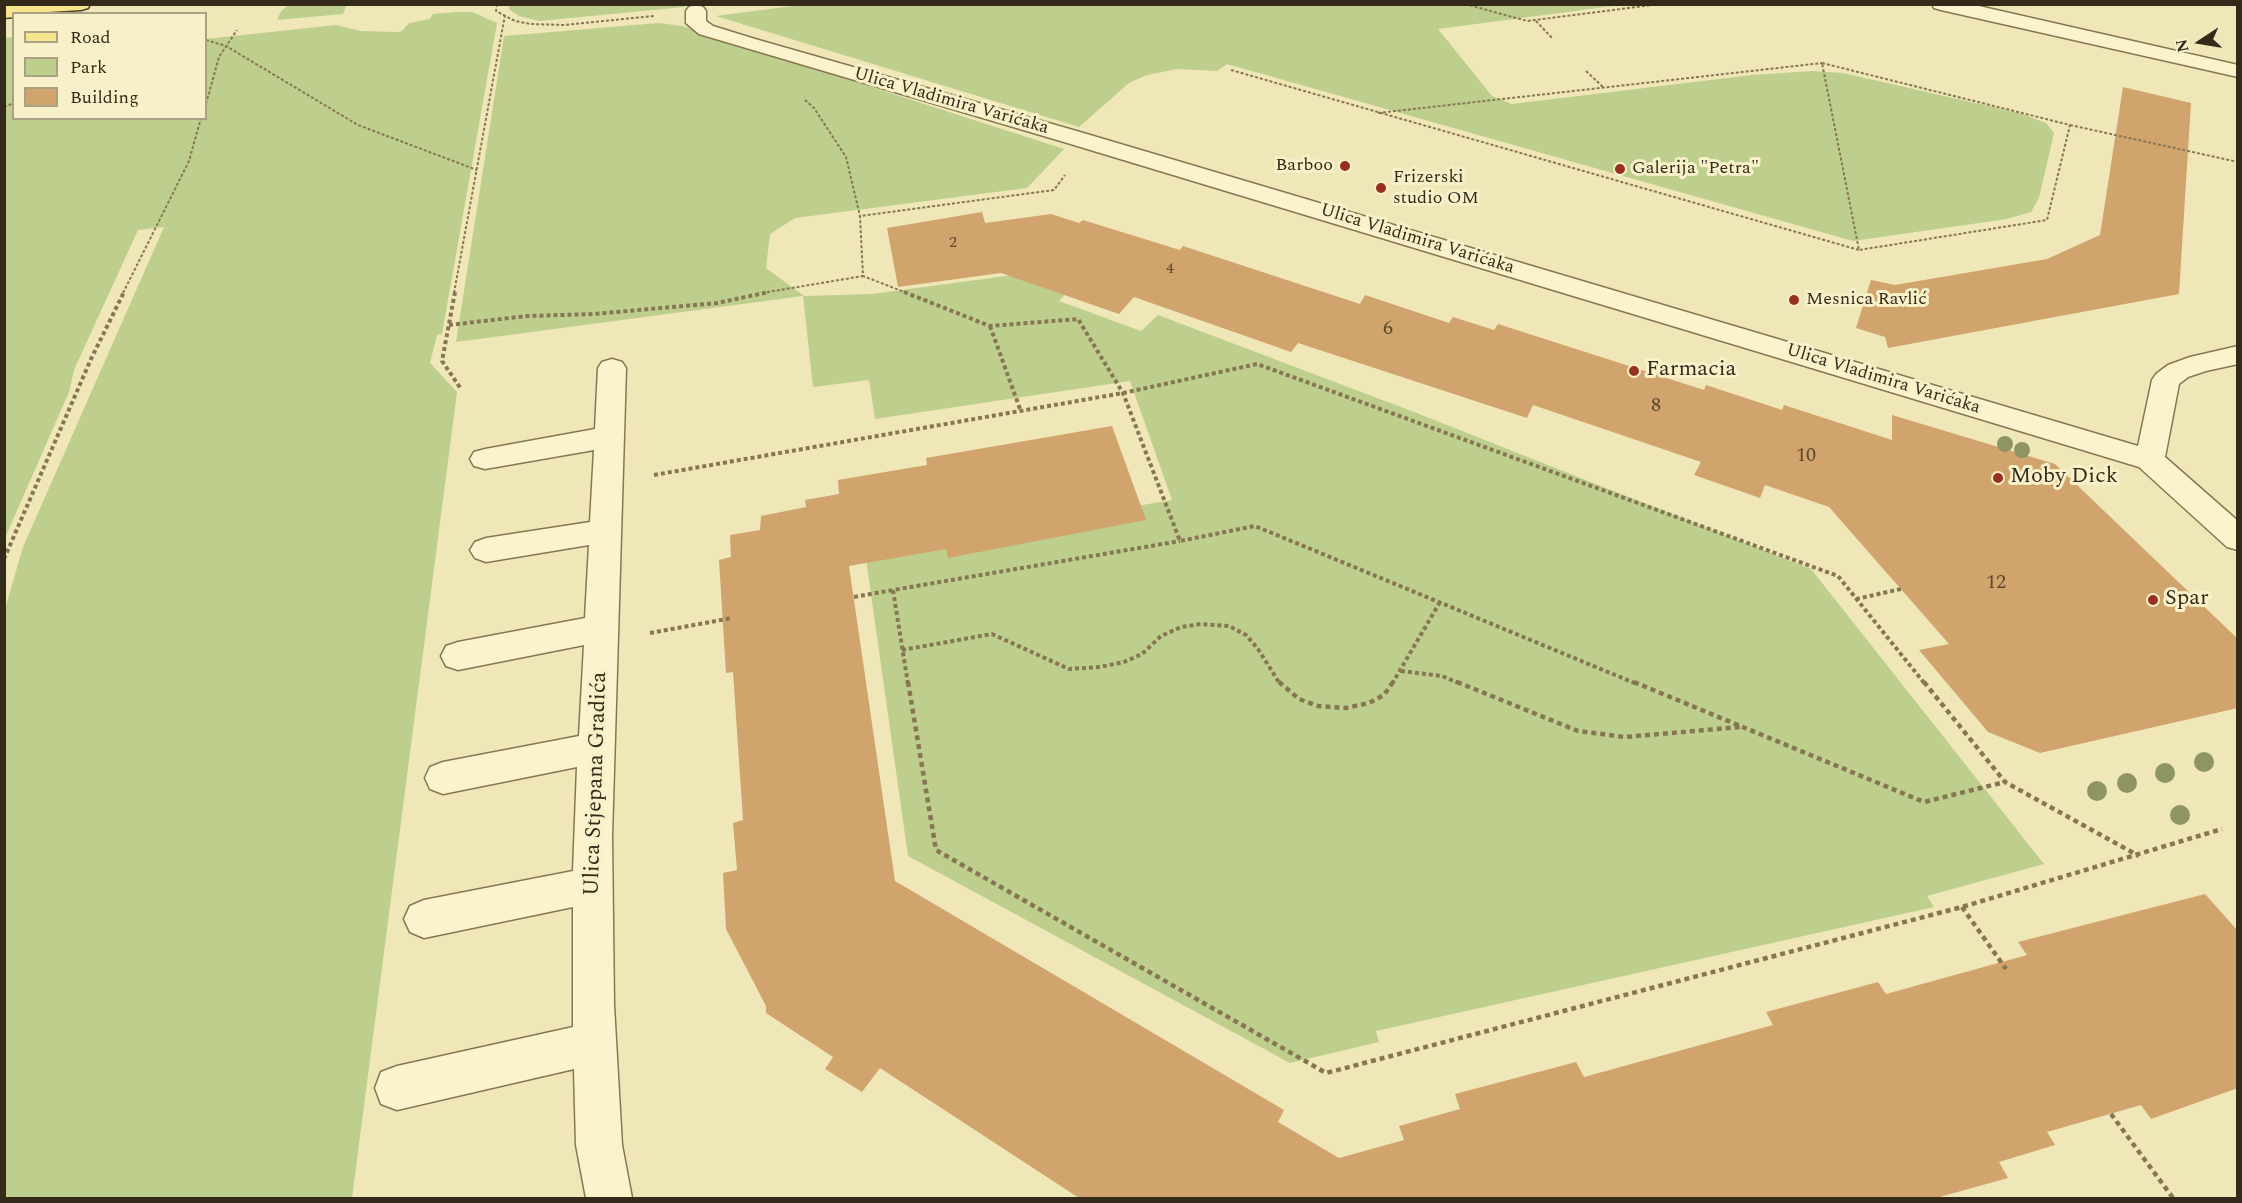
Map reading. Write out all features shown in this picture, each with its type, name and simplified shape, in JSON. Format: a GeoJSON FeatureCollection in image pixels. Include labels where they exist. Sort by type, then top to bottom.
{"type":"FeatureCollection","features":[{"type":"Feature","properties":{"kind":"main road"},"geometry":{"type":"LineString","coordinates":[[4,12],[81,4]]}},
{"type":"Feature","properties":{"kind":"street"},"geometry":{"type":"LineString","coordinates":[[1941,4],[2238,71]]}},
{"type":"Feature","properties":{"kind":"street","name":"Ulica Vladimira Varićaka"},"geometry":{"type":"LineString","coordinates":[[696,11],[696,23],[706,30],[748,43],[1090,142],[2150,460],[2238,539]]}},
{"type":"Feature","properties":{"kind":"street"},"geometry":{"type":"LineString","coordinates":[[2150,460],[2166,380],[2178,371],[2200,363],[2238,355]]}},
{"type":"Feature","properties":{"kind":"street","name":"Ulica Stjepana Gradića"},"geometry":{"type":"LineString","coordinates":[[609,1198],[599,1145],[593,1005],[593,885],[612,368]]}},
{"type":"Feature","properties":{"kind":"street"},"geometry":{"type":"LineString","coordinates":[[485,459],[609,437]]}},
{"type":"Feature","properties":{"kind":"street"},"geometry":{"type":"LineString","coordinates":[[486,550],[605,531]]}},
{"type":"Feature","properties":{"kind":"street"},"geometry":{"type":"LineString","coordinates":[[458,656],[601,628]]}},
{"type":"Feature","properties":{"kind":"street"},"geometry":{"type":"LineString","coordinates":[[443,778],[597,748]]}},
{"type":"Feature","properties":{"kind":"street"},"geometry":{"type":"LineString","coordinates":[[424,919],[593,885]]}},
{"type":"Feature","properties":{"kind":"street"},"geometry":{"type":"LineString","coordinates":[[397,1088],[596,1044]]}},
{"type":"Feature","properties":{"kind":"path"},"geometry":{"type":"LineString","coordinates":[[497,4],[496,11],[515,21],[564,25],[592,22]]}},
{"type":"Feature","properties":{"kind":"path"},"geometry":{"type":"LineString","coordinates":[[1465,4],[1527,21],[1660,4]]}},
{"type":"Feature","properties":{"kind":"path"},"geometry":{"type":"LineString","coordinates":[[461,389],[442,361],[505,15]]}},
{"type":"Feature","properties":{"kind":"path"},"geometry":{"type":"LineString","coordinates":[[1535,20],[1553,39]]}},
{"type":"Feature","properties":{"kind":"path"},"geometry":{"type":"LineString","coordinates":[[207,100],[219,57],[237,30]]}},
{"type":"Feature","properties":{"kind":"path"},"geometry":{"type":"LineString","coordinates":[[207,40],[226,46],[358,125],[477,170]]}},
{"type":"Feature","properties":{"kind":"path"},"geometry":{"type":"LineString","coordinates":[[748,43],[765,65],[814,108],[846,157],[860,216],[863,276]]}},
{"type":"Feature","properties":{"kind":"path"},"geometry":{"type":"LineString","coordinates":[[1822,63],[1859,250]]}},
{"type":"Feature","properties":{"kind":"path"},"geometry":{"type":"LineString","coordinates":[[1378,112],[1822,63],[2070,125],[2238,162]]}},
{"type":"Feature","properties":{"kind":"path"},"geometry":{"type":"LineString","coordinates":[[1231,70],[1859,250],[2047,220],[2070,125]]}},
{"type":"Feature","properties":{"kind":"path"},"geometry":{"type":"LineString","coordinates":[[1586,71],[1604,87]]}},
{"type":"Feature","properties":{"kind":"path"},"geometry":{"type":"LineString","coordinates":[[4,559],[91,359],[189,161],[200,120]]}},
{"type":"Feature","properties":{"kind":"path"},"geometry":{"type":"LineString","coordinates":[[860,216],[1054,190],[1090,142]]}},
{"type":"Feature","properties":{"kind":"path"},"geometry":{"type":"LineString","coordinates":[[449,325],[527,316],[594,314],[717,303],[798,286],[863,276],[990,326],[1078,319],[1123,393],[1180,541]]}},
{"type":"Feature","properties":{"kind":"path"},"geometry":{"type":"LineString","coordinates":[[990,326],[1020,409]]}},
{"type":"Feature","properties":{"kind":"path"},"geometry":{"type":"LineString","coordinates":[[652,475],[1020,409],[1123,393],[1257,364],[1838,576],[2005,782],[2139,856]]}},
{"type":"Feature","properties":{"kind":"path"},"geometry":{"type":"LineString","coordinates":[[854,597],[1255,526],[1924,802],[2005,782]]}},
{"type":"Feature","properties":{"kind":"path"},"geometry":{"type":"LineString","coordinates":[[1856,599],[1901,589]]}},
{"type":"Feature","properties":{"kind":"path"},"geometry":{"type":"LineString","coordinates":[[893,590],[936,850],[1326,1073],[1962,908],[2222,829]]}},
{"type":"Feature","properties":{"kind":"path"},"geometry":{"type":"LineString","coordinates":[[902,650],[992,634],[1069,669],[1100,667],[1124,662],[1142,654],[1161,636],[1181,627],[1202,624],[1229,626],[1246,635],[1258,649],[1280,684],[1299,699],[1318,706],[1346,708],[1369,703],[1384,695],[1401,671],[1440,602]]}},
{"type":"Feature","properties":{"kind":"path"},"geometry":{"type":"LineString","coordinates":[[642,634],[732,618]]}},
{"type":"Feature","properties":{"kind":"path"},"geometry":{"type":"LineString","coordinates":[[1401,671],[1442,676],[1578,731],[1625,737],[1740,727]]}},
{"type":"Feature","properties":{"kind":"path"},"geometry":{"type":"LineString","coordinates":[[1962,908],[2006,969]]}},
{"type":"Feature","properties":{"kind":"path"},"geometry":{"type":"LineString","coordinates":[[2111,1114],[2173,1198]]}},
{"type":"Feature","properties":{"kind":"green space"},"geometry":{"type":"Polygon","coordinates":[[[290,4],[346,4],[346,6],[343,14],[277,20],[281,11],[290,4]]]}},
{"type":"Feature","properties":{"kind":"green space"},"geometry":{"type":"Polygon","coordinates":[[[508,4],[687,5],[539,21],[519,16],[510,10],[508,4]]]}},
{"type":"Feature","properties":{"kind":"green space"},"geometry":{"type":"Polygon","coordinates":[[[808,4],[1620,5],[1438,29],[1492,96],[1512,104],[1752,75],[1812,71],[1843,73],[2019,113],[2046,123],[2054,133],[2039,198],[2031,212],[2007,219],[1853,241],[1227,64],[1217,71],[1177,69],[1147,75],[1129,83],[1079,127],[716,16],[808,4]]]}},
{"type":"Feature","properties":{"kind":"green space"},"geometry":{"type":"Polygon","coordinates":[[[472,12],[497,23],[442,334],[437,335],[430,363],[457,392],[352,1198],[5,1198],[5,609],[23,547],[164,227],[138,230],[74,370],[69,392],[5,538],[5,38],[12,37],[12,120],[207,120],[207,39],[336,25],[361,31],[398,32],[409,23],[430,19],[433,14],[472,12]]]}},
{"type":"Feature","properties":{"kind":"green space"},"geometry":{"type":"Polygon","coordinates":[[[659,23],[682,26],[1064,149],[1027,188],[795,218],[770,234],[766,268],[804,296],[872,294],[1028,273],[1071,288],[1059,301],[1141,331],[1158,315],[1414,412],[1811,569],[2044,864],[1927,896],[1934,907],[1376,1031],[1379,1042],[1290,1063],[908,856],[865,552],[1172,500],[1130,381],[875,419],[869,380],[813,387],[803,296],[456,342],[504,36],[659,23]]]}},
{"type":"Feature","properties":{"kind":"building"},"geometry":{"type":"Polygon","coordinates":[[[2123,87],[2191,103],[2179,294],[1888,348],[1885,337],[1856,328],[1871,280],[1895,285],[2047,259],[2100,235],[2123,87]]]}},
{"type":"Feature","properties":{"kind":"building"},"geometry":{"type":"Polygon","coordinates":[[[982,212],[985,223],[1051,214],[1079,223],[1083,220],[1180,250],[1183,246],[1360,304],[1365,295],[1449,323],[1453,317],[1494,330],[1498,324],[1704,390],[1706,385],[1782,410],[1784,405],[1892,440],[1892,415],[2055,464],[2238,639],[2238,708],[2040,753],[1988,732],[1919,650],[1949,644],[1829,507],[1765,485],[1760,498],[1694,475],[1701,462],[1533,405],[1527,418],[1298,343],[1291,352],[1134,297],[1119,314],[1001,273],[898,287],[887,228],[982,212]]]}},
{"type":"Feature","properties":{"kind":"building"},"geometry":{"type":"Polygon","coordinates":[[[1112,426],[1146,520],[948,558],[946,549],[849,566],[895,881],[1284,1110],[1278,1122],[1339,1158],[1404,1140],[1399,1126],[1460,1109],[1455,1094],[1576,1062],[1584,1077],[1773,1025],[1766,1012],[1878,982],[1886,994],[2027,955],[2018,942],[2205,894],[2238,931],[2238,1088],[2151,1119],[2141,1105],[2047,1132],[2055,1145],[1999,1162],[2008,1178],[1936,1198],[1079,1198],[880,1068],[862,1092],[825,1069],[833,1057],[766,1013],[766,1006],[726,929],[723,873],[737,870],[733,823],[743,820],[733,672],[726,673],[719,560],[731,557],[730,535],[760,530],[761,516],[806,507],[805,500],[839,494],[838,480],[927,465],[926,458],[1112,426]]]}},
{"type":"Feature","properties":{"kind":"place","name":"Barboo"},"geometry":{"type":"Point","coordinates":[1345,166]}},
{"type":"Feature","properties":{"kind":"place","name":"Galerija \"Petra\""},"geometry":{"type":"Point","coordinates":[1620,169]}},
{"type":"Feature","properties":{"kind":"place","name":"Frizerski studio OM"},"geometry":{"type":"Point","coordinates":[1381,188]}},
{"type":"Feature","properties":{"kind":"place","name":"Mesnica Ravlić"},"geometry":{"type":"Point","coordinates":[1794,300]}},
{"type":"Feature","properties":{"kind":"place","name":"Farmacia"},"geometry":{"type":"Point","coordinates":[1634,371]}},
{"type":"Feature","properties":{"kind":"place","name":"Moby Dick"},"geometry":{"type":"Point","coordinates":[1998,478]}},
{"type":"Feature","properties":{"kind":"place","name":"Spar"},"geometry":{"type":"Point","coordinates":[2153,600]}}]}
